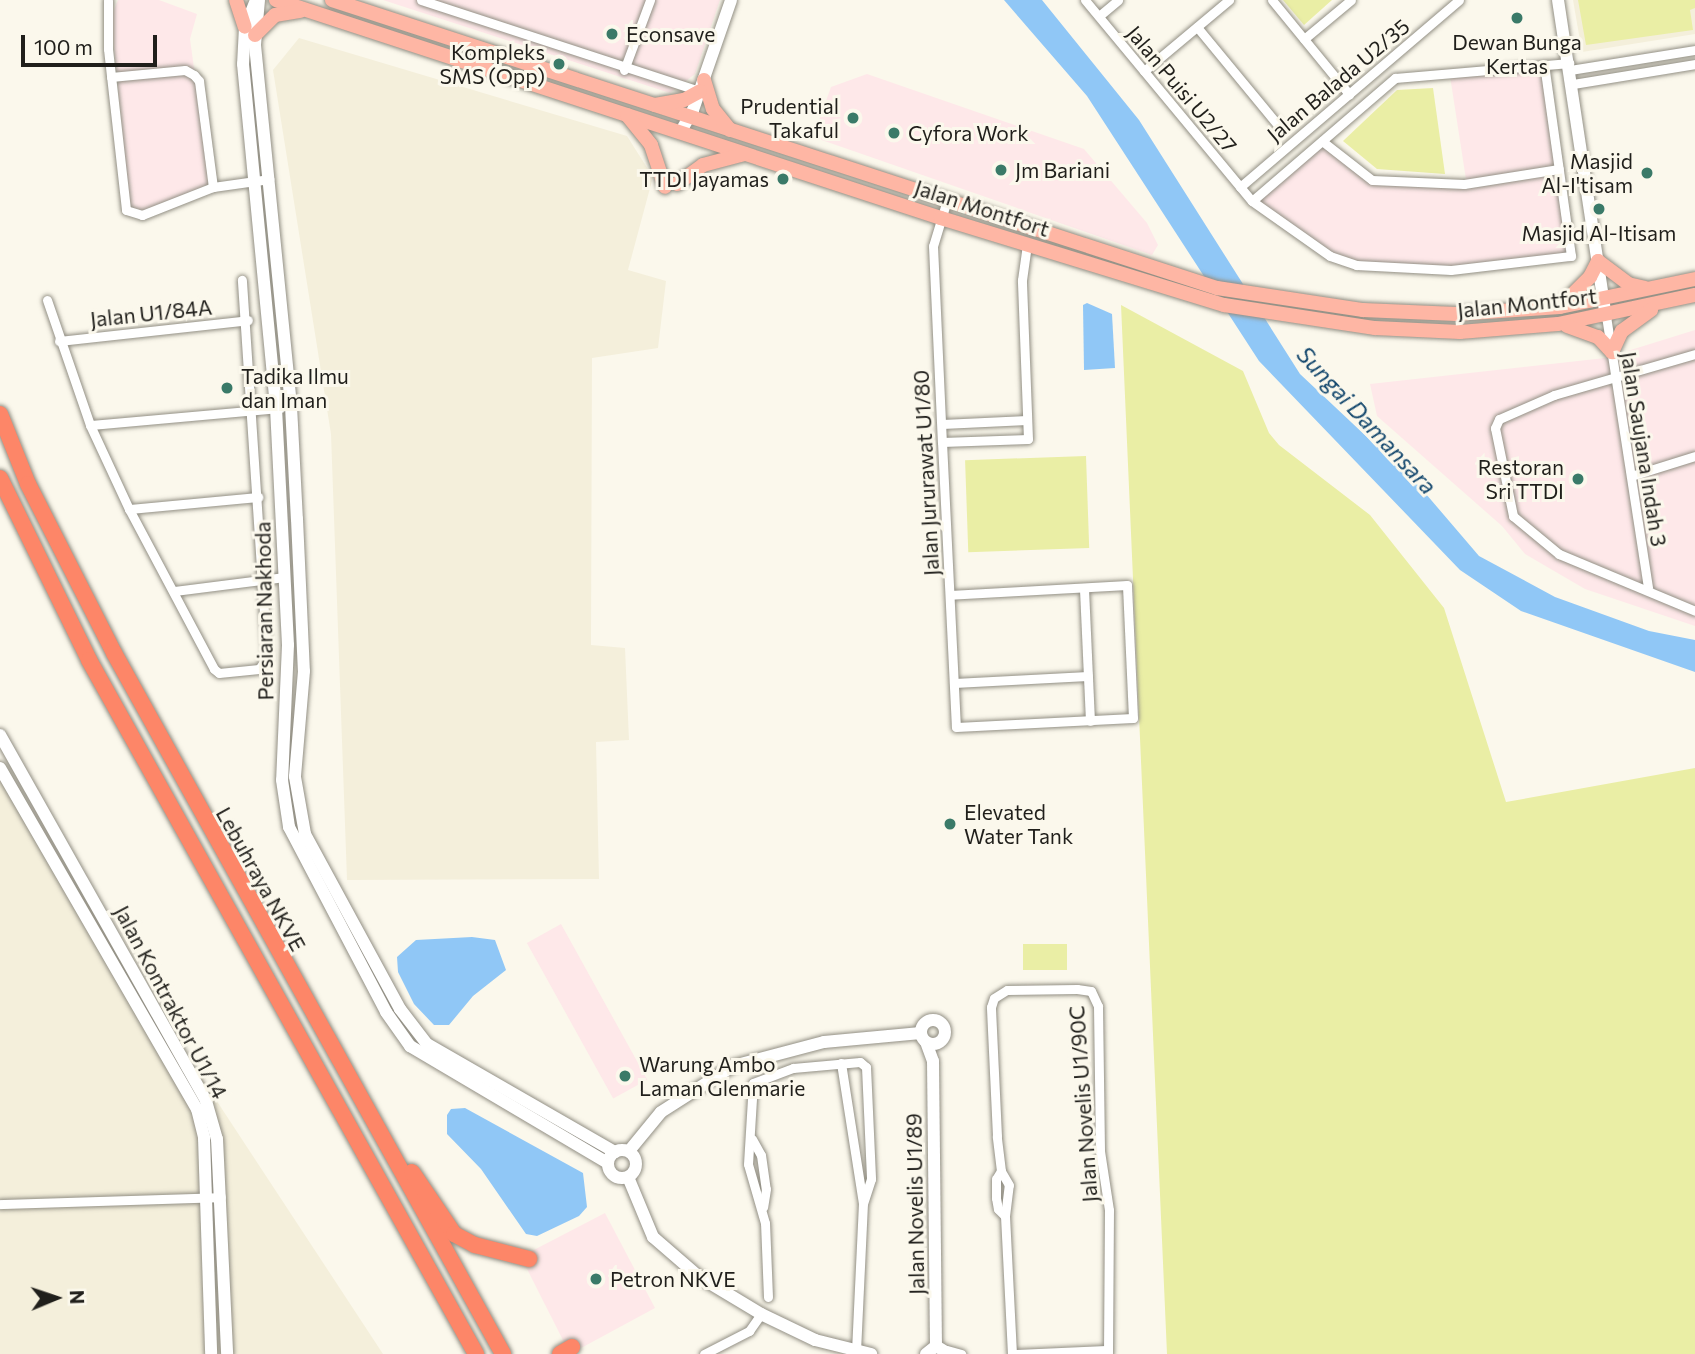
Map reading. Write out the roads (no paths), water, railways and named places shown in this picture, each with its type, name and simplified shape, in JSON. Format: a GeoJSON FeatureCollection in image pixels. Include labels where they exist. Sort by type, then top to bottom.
{"type":"FeatureCollection","features":[{"type":"Feature","properties":{"kind":"highway","name":"Lebuhraya NKVE"},"geometry":{"type":"LineString","coordinates":[[0,414],[28,484],[108,642],[299,992],[503,1354]]}},
{"type":"Feature","properties":{"kind":"highway","name":"Lebuhraya NKVE"},"geometry":{"type":"LineString","coordinates":[[0,478],[96,673],[476,1354]]}},
{"type":"Feature","properties":{"kind":"highway"},"geometry":{"type":"LineString","coordinates":[[299,992],[454,1234],[475,1245],[530,1259]]}},
{"type":"Feature","properties":{"kind":"main road"},"geometry":{"type":"LineString","coordinates":[[236,0],[250,31],[275,15],[309,10]]}},
{"type":"Feature","properties":{"kind":"main road","name":"Jalan Montfort"},"geometry":{"type":"LineString","coordinates":[[276,0],[626,114],[730,131],[947,200],[1158,272],[1217,288],[1301,303],[1433,314],[1560,307],[1656,290],[1695,279]]}},
{"type":"Feature","properties":{"kind":"main road","name":"Jalan Montfort"},"geometry":{"type":"LineString","coordinates":[[332,0],[650,105],[750,153],[941,218],[1224,305],[1312,320],[1460,332],[1558,324],[1658,306],[1695,295]]}},
{"type":"Feature","properties":{"kind":"main road"},"geometry":{"type":"LineString","coordinates":[[650,105],[684,100],[702,85],[713,109],[730,131]]}},
{"type":"Feature","properties":{"kind":"main road"},"geometry":{"type":"LineString","coordinates":[[626,114],[651,145],[671,185],[713,160],[750,153]]}},
{"type":"Feature","properties":{"kind":"main road"},"geometry":{"type":"LineString","coordinates":[[1560,307],[1590,277],[1598,261],[1628,285],[1656,290]]}},
{"type":"Feature","properties":{"kind":"main road"},"geometry":{"type":"LineString","coordinates":[[1558,324],[1598,337],[1612,352],[1622,331],[1658,306]]}},
{"type":"Feature","properties":{"kind":"street"},"geometry":{"type":"LineString","coordinates":[[108,0],[111,77],[130,214],[142,215],[214,187],[262,180]]}},
{"type":"Feature","properties":{"kind":"street","name":"Persiaran Nakhoda"},"geometry":{"type":"LineString","coordinates":[[258,0],[250,31],[262,180],[285,577],[288,645],[282,780],[289,827],[379,1000],[420,1054],[612,1157]]}},
{"type":"Feature","properties":{"kind":"street"},"geometry":{"type":"LineString","coordinates":[[421,0],[624,69],[702,85]]}},
{"type":"Feature","properties":{"kind":"street"},"geometry":{"type":"LineString","coordinates":[[624,69],[650,0]]}},
{"type":"Feature","properties":{"kind":"street","name":"Jalan Puisi U2/27"},"geometry":{"type":"LineString","coordinates":[[1085,0],[1252,201],[1330,256],[1356,265],[1451,270],[1568,258],[1571,253],[1559,169]]}},
{"type":"Feature","properties":{"kind":"street"},"geometry":{"type":"LineString","coordinates":[[1099,16],[1118,0]]}},
{"type":"Feature","properties":{"kind":"street"},"geometry":{"type":"LineString","coordinates":[[1144,71],[1229,0]]}},
{"type":"Feature","properties":{"kind":"street"},"geometry":{"type":"LineString","coordinates":[[1272,0],[1349,94]]}},
{"type":"Feature","properties":{"kind":"street"},"geometry":{"type":"LineString","coordinates":[[1304,39],[1352,0]]}},
{"type":"Feature","properties":{"kind":"street","name":"Jalan Balada U2/35"},"geometry":{"type":"LineString","coordinates":[[1240,187],[1459,0]]}},
{"type":"Feature","properties":{"kind":"street"},"geometry":{"type":"LineString","coordinates":[[1558,0],[1573,83],[1606,316]]}},
{"type":"Feature","properties":{"kind":"street"},"geometry":{"type":"LineString","coordinates":[[689,123],[729,1]]}},
{"type":"Feature","properties":{"kind":"street"},"geometry":{"type":"LineString","coordinates":[[1197,27],[1277,124]]}},
{"type":"Feature","properties":{"kind":"street"},"geometry":{"type":"LineString","coordinates":[[1252,201],[1395,78],[1544,65],[1570,67],[1695,50]]}},
{"type":"Feature","properties":{"kind":"street"},"geometry":{"type":"LineString","coordinates":[[1573,83],[1695,64]]}},
{"type":"Feature","properties":{"kind":"street"},"geometry":{"type":"LineString","coordinates":[[1322,141],[1372,180],[1464,184],[1559,169],[1544,65]]}},
{"type":"Feature","properties":{"kind":"street"},"geometry":{"type":"LineString","coordinates":[[111,77],[185,70],[194,75],[199,81],[214,187]]}},
{"type":"Feature","properties":{"kind":"street","name":"Persiaran Nakhoda"},"geometry":{"type":"LineString","coordinates":[[262,180],[291,407],[304,671],[295,777],[305,834],[400,1009],[427,1044],[612,1157]]}},
{"type":"Feature","properties":{"kind":"street","name":"Jalan Jururawat U1/80"},"geometry":{"type":"LineString","coordinates":[[947,200],[933,246],[956,727],[1090,721]]}},
{"type":"Feature","properties":{"kind":"street"},"geometry":{"type":"LineString","coordinates":[[942,442],[1028,439],[1022,280],[1027,245]]}},
{"type":"Feature","properties":{"kind":"street"},"geometry":{"type":"LineString","coordinates":[[47,300],[90,425],[129,509],[216,672],[264,666],[248,320],[242,280]]}},
{"type":"Feature","properties":{"kind":"street","name":"Jalan Saujana Indah 3"},"geometry":{"type":"LineString","coordinates":[[1606,316],[1648,588]]}},
{"type":"Feature","properties":{"kind":"street","name":"Jalan U1/84A"},"geometry":{"type":"LineString","coordinates":[[59,341],[248,320]]}},
{"type":"Feature","properties":{"kind":"street"},"geometry":{"type":"LineString","coordinates":[[1695,354],[1554,395],[1499,419],[1495,428],[1513,516],[1559,554],[1648,588],[1695,611]]}},
{"type":"Feature","properties":{"kind":"street"},"geometry":{"type":"LineString","coordinates":[[90,425],[291,407]]}},
{"type":"Feature","properties":{"kind":"street"},"geometry":{"type":"LineString","coordinates":[[942,424],[1027,420]]}},
{"type":"Feature","properties":{"kind":"street"},"geometry":{"type":"LineString","coordinates":[[1631,476],[1695,456]]}},
{"type":"Feature","properties":{"kind":"street"},"geometry":{"type":"LineString","coordinates":[[129,509],[258,497]]}},
{"type":"Feature","properties":{"kind":"street"},"geometry":{"type":"LineString","coordinates":[[175,591],[285,577]]}},
{"type":"Feature","properties":{"kind":"street"},"geometry":{"type":"LineString","coordinates":[[950,596],[1127,585],[1133,718],[1090,721],[1084,589]]}},
{"type":"Feature","properties":{"kind":"street"},"geometry":{"type":"LineString","coordinates":[[954,683],[1088,676]]}},
{"type":"Feature","properties":{"kind":"street","name":"Jalan Kontraktor U1/14"},"geometry":{"type":"LineString","coordinates":[[0,735],[206,1101],[217,1139],[226,1354]]}},
{"type":"Feature","properties":{"kind":"street","name":"Jalan Kontraktor U1/14"},"geometry":{"type":"LineString","coordinates":[[0,768],[197,1109],[204,1138],[211,1354]]}},
{"type":"Feature","properties":{"kind":"street","name":"Jalan Novelis U1/90C"},"geometry":{"type":"LineString","coordinates":[[1014,1354],[1005,1216],[1009,1185],[1001,1171],[991,1007],[998,994],[1077,989],[1091,991],[1096,998],[1100,1151],[1109,1210],[1108,1352]]}},
{"type":"Feature","properties":{"kind":"street"},"geometry":{"type":"LineString","coordinates":[[628,1177],[616,1177],[612,1157],[629,1151],[661,1112],[733,1066],[824,1042],[924,1037],[940,1041],[944,1031],[939,1022],[925,1023],[924,1037]]}},
{"type":"Feature","properties":{"kind":"street","name":"Jalan Novelis U1/89"},"geometry":{"type":"LineString","coordinates":[[924,1037],[933,1061],[939,1351]]}},
{"type":"Feature","properties":{"kind":"street","name":"Jalan Novelis U1/89"},"geometry":{"type":"LineString","coordinates":[[933,1061],[940,1041]]}},
{"type":"Feature","properties":{"kind":"street"},"geometry":{"type":"LineString","coordinates":[[763,1207],[752,1189],[748,1164],[752,1139],[749,1090],[753,1083],[793,1068],[860,1062],[869,1072],[871,1156],[871,1179],[863,1203]]}},
{"type":"Feature","properties":{"kind":"street"},"geometry":{"type":"LineString","coordinates":[[841,1063],[863,1203],[856,1353]]}},
{"type":"Feature","properties":{"kind":"street"},"geometry":{"type":"LineString","coordinates":[[752,1139],[761,1155],[766,1189],[763,1207],[768,1297]]}},
{"type":"Feature","properties":{"kind":"street"},"geometry":{"type":"LineString","coordinates":[[628,1177],[636,1162],[629,1151]]}},
{"type":"Feature","properties":{"kind":"street"},"geometry":{"type":"LineString","coordinates":[[856,1157],[871,1156]]}},
{"type":"Feature","properties":{"kind":"street"},"geometry":{"type":"LineString","coordinates":[[628,1177],[653,1237],[698,1276],[761,1314],[856,1353],[871,1354]]}},
{"type":"Feature","properties":{"kind":"street"},"geometry":{"type":"LineString","coordinates":[[0,1204],[221,1197]]}},
{"type":"Feature","properties":{"kind":"street"},"geometry":{"type":"LineString","coordinates":[[704,1354],[749,1331],[761,1314]]}},
{"type":"Feature","properties":{"kind":"street"},"geometry":{"type":"LineString","coordinates":[[939,1351],[961,1354]]}},
{"type":"Feature","properties":{"kind":"street"},"geometry":{"type":"LineString","coordinates":[[1014,1354],[1108,1352]]}},
{"type":"Feature","properties":{"kind":"water"},"geometry":{"type":"Polygon","coordinates":[[[1004,0],[1042,0],[1139,120],[1300,374],[1420,487],[1479,556],[1555,597],[1649,631],[1695,640],[1695,672],[1521,611],[1460,570],[1259,361],[1087,96],[1004,0]]]}},
{"type":"Feature","properties":{"kind":"water"},"geometry":{"type":"Polygon","coordinates":[[[1087,303],[1112,314],[1115,368],[1084,370],[1083,305],[1087,303]]]}},
{"type":"Feature","properties":{"kind":"water"},"geometry":{"type":"Polygon","coordinates":[[[472,937],[495,940],[506,970],[473,996],[449,1025],[434,1025],[414,1004],[398,972],[397,957],[416,940],[472,937]]]}},
{"type":"Feature","properties":{"kind":"water"},"geometry":{"type":"Polygon","coordinates":[[[465,1108],[583,1173],[587,1207],[579,1216],[537,1236],[526,1234],[481,1169],[447,1134],[447,1115],[451,1109],[465,1108]]]}},
{"type":"Feature","properties":{"kind":"place","name":"Dewan Bunga Kertas"},"geometry":{"type":"Point","coordinates":[1517,18]}},
{"type":"Feature","properties":{"kind":"place","name":"Econsave"},"geometry":{"type":"Point","coordinates":[612,34]}},
{"type":"Feature","properties":{"kind":"place","name":"Kompleks SMS (Opp)"},"geometry":{"type":"Point","coordinates":[559,64]}},
{"type":"Feature","properties":{"kind":"place","name":"Prudential Takaful"},"geometry":{"type":"Point","coordinates":[853,118]}},
{"type":"Feature","properties":{"kind":"place","name":"Cyfora Work"},"geometry":{"type":"Point","coordinates":[894,133]}},
{"type":"Feature","properties":{"kind":"place","name":"Jm Bariani"},"geometry":{"type":"Point","coordinates":[1001,170]}},
{"type":"Feature","properties":{"kind":"place","name":"Masjid Al-I'tisam"},"geometry":{"type":"Point","coordinates":[1647,173]}},
{"type":"Feature","properties":{"kind":"place","name":"TTDI Jayamas"},"geometry":{"type":"Point","coordinates":[783,179]}},
{"type":"Feature","properties":{"kind":"place","name":"Masjid Al-Itisam"},"geometry":{"type":"Point","coordinates":[1599,209]}},
{"type":"Feature","properties":{"kind":"place","name":"Tadika Ilmu dan Iman"},"geometry":{"type":"Point","coordinates":[227,388]}},
{"type":"Feature","properties":{"kind":"place","name":"Restoran Sri TTDI"},"geometry":{"type":"Point","coordinates":[1578,479]}},
{"type":"Feature","properties":{"kind":"place","name":"Elevated Water Tank"},"geometry":{"type":"Point","coordinates":[950,824]}},
{"type":"Feature","properties":{"kind":"place","name":"Warung Ambo Laman Glenmarie"},"geometry":{"type":"Point","coordinates":[625,1076]}},
{"type":"Feature","properties":{"kind":"place","name":"Petron NKVE"},"geometry":{"type":"Point","coordinates":[596,1279]}},
{"type":"Feature","properties":{"kind":"water label","name":"Sungai Damansara"},"geometry":{"type":"Point","coordinates":[1367,420]}}]}
